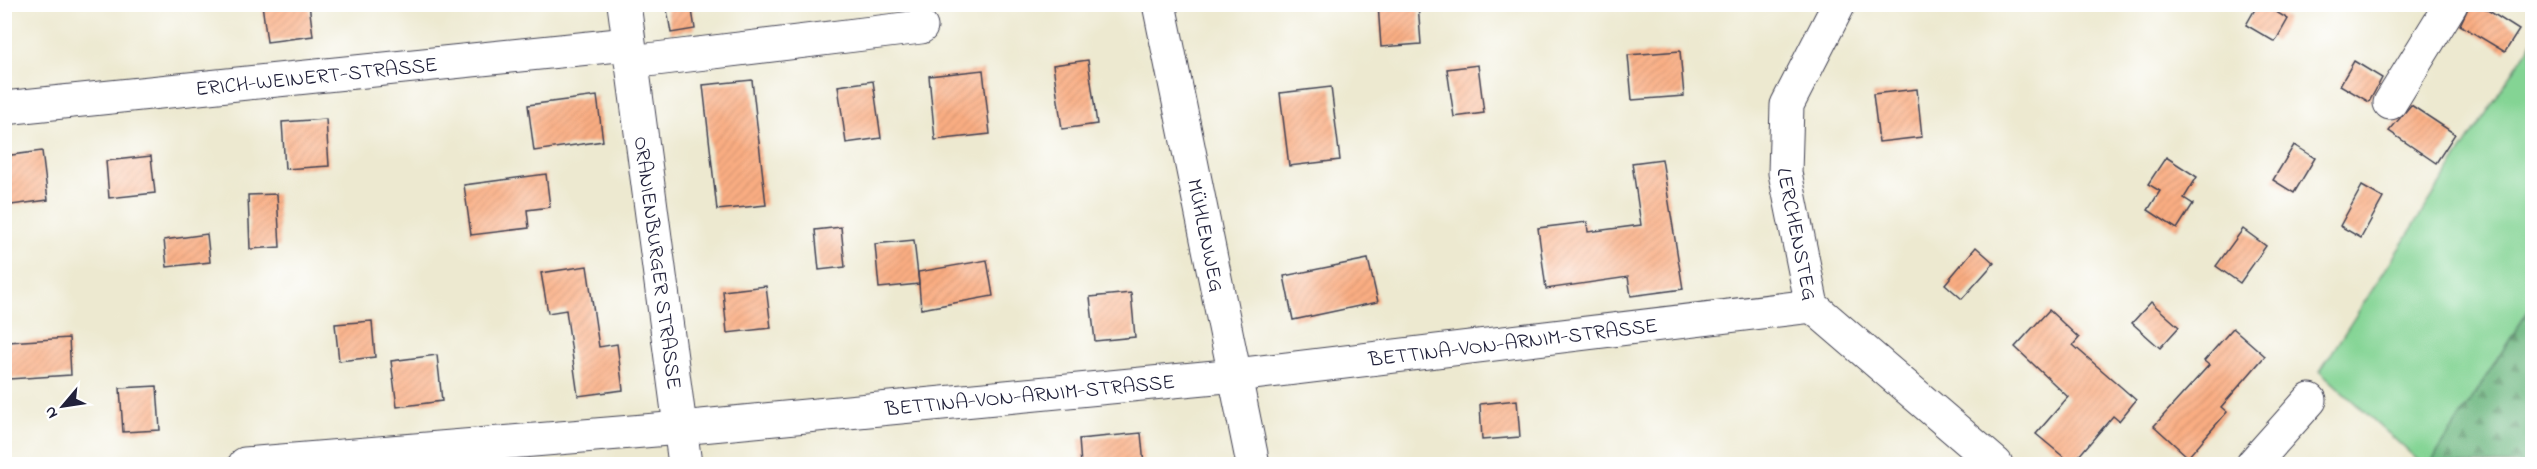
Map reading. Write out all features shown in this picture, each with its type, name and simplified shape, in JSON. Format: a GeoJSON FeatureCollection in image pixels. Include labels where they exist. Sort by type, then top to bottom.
{"type":"FeatureCollection","features":[{"type":"Feature","properties":{"kind":"street","name":"ORANIENBURGER STRASSE"},"geometry":{"type":"LineString","coordinates":[[624,4],[685,465]]}},
{"type":"Feature","properties":{"kind":"street","name":"MÜHLENWEG"},"geometry":{"type":"LineString","coordinates":[[1159,4],[1253,465]]}},
{"type":"Feature","properties":{"kind":"street","name":"LERCHENSTEG"},"geometry":{"type":"LineString","coordinates":[[1839,4],[1788,105],[1785,173],[1812,306],[1996,465]]}},
{"type":"Feature","properties":{"kind":"street"},"geometry":{"type":"LineString","coordinates":[[2390,103],[2451,4]]}},
{"type":"Feature","properties":{"kind":"street"},"geometry":{"type":"LineString","coordinates":[[629,53],[921,27]]}},
{"type":"Feature","properties":{"kind":"street","name":"ERICH-WEINERT-STRASSE"},"geometry":{"type":"LineString","coordinates":[[4,108],[629,53]]}},
{"type":"Feature","properties":{"kind":"street","name":"BETTINA-VON-ARNIM-STRASSE"},"geometry":{"type":"LineString","coordinates":[[245,465],[680,428],[1236,375],[1812,306]]}},
{"type":"Feature","properties":{"kind":"street"},"geometry":{"type":"LineString","coordinates":[[2253,465],[2310,400]]}},
{"type":"Feature","properties":{"kind":"green space"},"geometry":{"type":"Polygon","coordinates":[[[2532,42],[2532,305],[2430,464],[2422,464],[2320,371],[2532,42]]]}},
{"type":"Feature","properties":{"kind":"green space"},"geometry":{"type":"Polygon","coordinates":[[[2532,305],[2532,464],[2430,464],[2532,305]]]}},
{"type":"Feature","properties":{"kind":"building"},"geometry":{"type":"Polygon","coordinates":[[[262,4],[309,4],[313,36],[267,42],[262,4]]]}},
{"type":"Feature","properties":{"kind":"building"},"geometry":{"type":"Polygon","coordinates":[[[666,4],[691,4],[695,29],[671,33],[666,4]]]}},
{"type":"Feature","properties":{"kind":"building"},"geometry":{"type":"Polygon","coordinates":[[[1378,4],[1418,4],[1421,44],[1381,47],[1378,4]]]}},
{"type":"Feature","properties":{"kind":"building"},"geometry":{"type":"Polygon","coordinates":[[[2258,4],[2263,4],[2288,19],[2275,42],[2246,25],[2258,4]]]}},
{"type":"Feature","properties":{"kind":"building"},"geometry":{"type":"Polygon","coordinates":[[[2470,4],[2478,4],[2519,30],[2505,52],[2460,25],[2470,4]]]}},
{"type":"Feature","properties":{"kind":"building"},"geometry":{"type":"Polygon","coordinates":[[[1680,51],[1684,96],[1632,100],[1628,55],[1680,51]]]}},
{"type":"Feature","properties":{"kind":"building"},"geometry":{"type":"Polygon","coordinates":[[[1088,60],[1097,124],[1062,129],[1053,65],[1088,60]]]}},
{"type":"Feature","properties":{"kind":"building"},"geometry":{"type":"Polygon","coordinates":[[[2354,61],[2382,78],[2369,102],[2340,85],[2354,61]]]}},
{"type":"Feature","properties":{"kind":"building"},"geometry":{"type":"Polygon","coordinates":[[[1478,65],[1484,113],[1454,117],[1447,69],[1478,65]]]}},
{"type":"Feature","properties":{"kind":"building"},"geometry":{"type":"Polygon","coordinates":[[[983,70],[990,134],[935,140],[929,76],[983,70]]]}},
{"type":"Feature","properties":{"kind":"building"},"geometry":{"type":"Polygon","coordinates":[[[752,80],[766,205],[717,210],[703,85],[752,80]]]}},
{"type":"Feature","properties":{"kind":"building"},"geometry":{"type":"Polygon","coordinates":[[[873,81],[881,138],[846,143],[838,86],[873,81]]]}},
{"type":"Feature","properties":{"kind":"building"},"geometry":{"type":"Polygon","coordinates":[[[1331,87],[1340,160],[1289,166],[1280,93],[1331,87]]]}},
{"type":"Feature","properties":{"kind":"building"},"geometry":{"type":"Polygon","coordinates":[[[1917,89],[1922,137],[1879,142],[1873,94],[1917,89]]]}},
{"type":"Feature","properties":{"kind":"building"},"geometry":{"type":"Polygon","coordinates":[[[597,96],[603,141],[534,151],[528,105],[597,96]]]}},
{"type":"Feature","properties":{"kind":"building"},"geometry":{"type":"Polygon","coordinates":[[[2411,105],[2455,134],[2436,163],[2389,131],[2411,105]]]}},
{"type":"Feature","properties":{"kind":"building"},"geometry":{"type":"Polygon","coordinates":[[[326,119],[329,166],[285,169],[282,122],[326,119]]]}},
{"type":"Feature","properties":{"kind":"building"},"geometry":{"type":"Polygon","coordinates":[[[2294,145],[2315,158],[2294,193],[2273,180],[2294,145]]]}},
{"type":"Feature","properties":{"kind":"building"},"geometry":{"type":"Polygon","coordinates":[[[42,151],[48,200],[4,206],[4,156],[42,151]]]}},
{"type":"Feature","properties":{"kind":"building"},"geometry":{"type":"Polygon","coordinates":[[[151,156],[155,193],[109,198],[106,161],[151,156]]]}},
{"type":"Feature","properties":{"kind":"building"},"geometry":{"type":"Polygon","coordinates":[[[2166,157],[2197,177],[2184,198],[2193,204],[2177,229],[2148,210],[2160,191],[2148,184],[2166,157]]]}},
{"type":"Feature","properties":{"kind":"building"},"geometry":{"type":"Polygon","coordinates":[[[1662,159],[1683,289],[1631,296],[1628,277],[1546,289],[1538,228],[1587,222],[1588,232],[1641,225],[1632,163],[1662,159]]]}},
{"type":"Feature","properties":{"kind":"building"},"geometry":{"type":"Polygon","coordinates":[[[546,174],[550,207],[527,210],[529,228],[471,235],[464,185],[546,174]]]}},
{"type":"Feature","properties":{"kind":"building"},"geometry":{"type":"Polygon","coordinates":[[[2362,186],[2383,198],[2361,238],[2340,226],[2362,186]]]}},
{"type":"Feature","properties":{"kind":"building"},"geometry":{"type":"Polygon","coordinates":[[[277,194],[280,247],[250,249],[248,195],[277,194]]]}},
{"type":"Feature","properties":{"kind":"building"},"geometry":{"type":"Polygon","coordinates":[[[841,227],[845,267],[819,270],[815,230],[841,227]]]}},
{"type":"Feature","properties":{"kind":"building"},"geometry":{"type":"Polygon","coordinates":[[[2243,229],[2266,246],[2240,283],[2216,266],[2243,229]]]}},
{"type":"Feature","properties":{"kind":"building"},"geometry":{"type":"Polygon","coordinates":[[[207,234],[210,262],[167,267],[164,240],[207,234]]]}},
{"type":"Feature","properties":{"kind":"building"},"geometry":{"type":"Polygon","coordinates":[[[914,240],[919,284],[879,288],[875,244],[914,240]]]}},
{"type":"Feature","properties":{"kind":"building"},"geometry":{"type":"Polygon","coordinates":[[[1976,247],[1994,263],[1962,299],[1945,284],[1976,247]]]}},
{"type":"Feature","properties":{"kind":"building"},"geometry":{"type":"Polygon","coordinates":[[[1368,259],[1378,302],[1293,320],[1284,276],[1368,259]]]}},
{"type":"Feature","properties":{"kind":"building"},"geometry":{"type":"Polygon","coordinates":[[[987,260],[993,296],[921,309],[918,272],[987,260]]]}},
{"type":"Feature","properties":{"kind":"building"},"geometry":{"type":"Polygon","coordinates":[[[587,266],[599,347],[617,344],[623,390],[578,396],[566,310],[548,313],[541,273],[587,266]]]}},
{"type":"Feature","properties":{"kind":"building"},"geometry":{"type":"Polygon","coordinates":[[[766,286],[771,328],[727,333],[723,291],[766,286]]]}},
{"type":"Feature","properties":{"kind":"building"},"geometry":{"type":"Polygon","coordinates":[[[1131,293],[1135,337],[1095,341],[1090,297],[1131,293]]]}},
{"type":"Feature","properties":{"kind":"building"},"geometry":{"type":"Polygon","coordinates":[[[2151,302],[2179,327],[2160,348],[2132,323],[2151,302]]]}},
{"type":"Feature","properties":{"kind":"building"},"geometry":{"type":"Polygon","coordinates":[[[2049,310],[2079,338],[2073,345],[2136,400],[2119,421],[2113,416],[2072,464],[2036,434],[2068,397],[2015,347],[2049,310]]]}},
{"type":"Feature","properties":{"kind":"building"},"geometry":{"type":"Polygon","coordinates":[[[372,321],[375,357],[339,361],[335,324],[372,321]]]}},
{"type":"Feature","properties":{"kind":"building"},"geometry":{"type":"Polygon","coordinates":[[[2233,328],[2265,356],[2221,407],[2227,412],[2188,457],[2154,426],[2209,365],[2204,361],[2233,328]]]}},
{"type":"Feature","properties":{"kind":"building"},"geometry":{"type":"Polygon","coordinates":[[[69,338],[71,375],[9,379],[8,342],[69,338]]]}},
{"type":"Feature","properties":{"kind":"building"},"geometry":{"type":"Polygon","coordinates":[[[437,355],[442,401],[397,407],[391,361],[437,355]]]}},
{"type":"Feature","properties":{"kind":"building"},"geometry":{"type":"Polygon","coordinates":[[[157,386],[160,430],[123,432],[120,388],[157,386]]]}},
{"type":"Feature","properties":{"kind":"building"},"geometry":{"type":"Polygon","coordinates":[[[1517,400],[1520,437],[1482,440],[1480,404],[1517,400]]]}},
{"type":"Feature","properties":{"kind":"building"},"geometry":{"type":"Polygon","coordinates":[[[1141,433],[1144,465],[1081,465],[1079,439],[1141,433]]]}}]}
